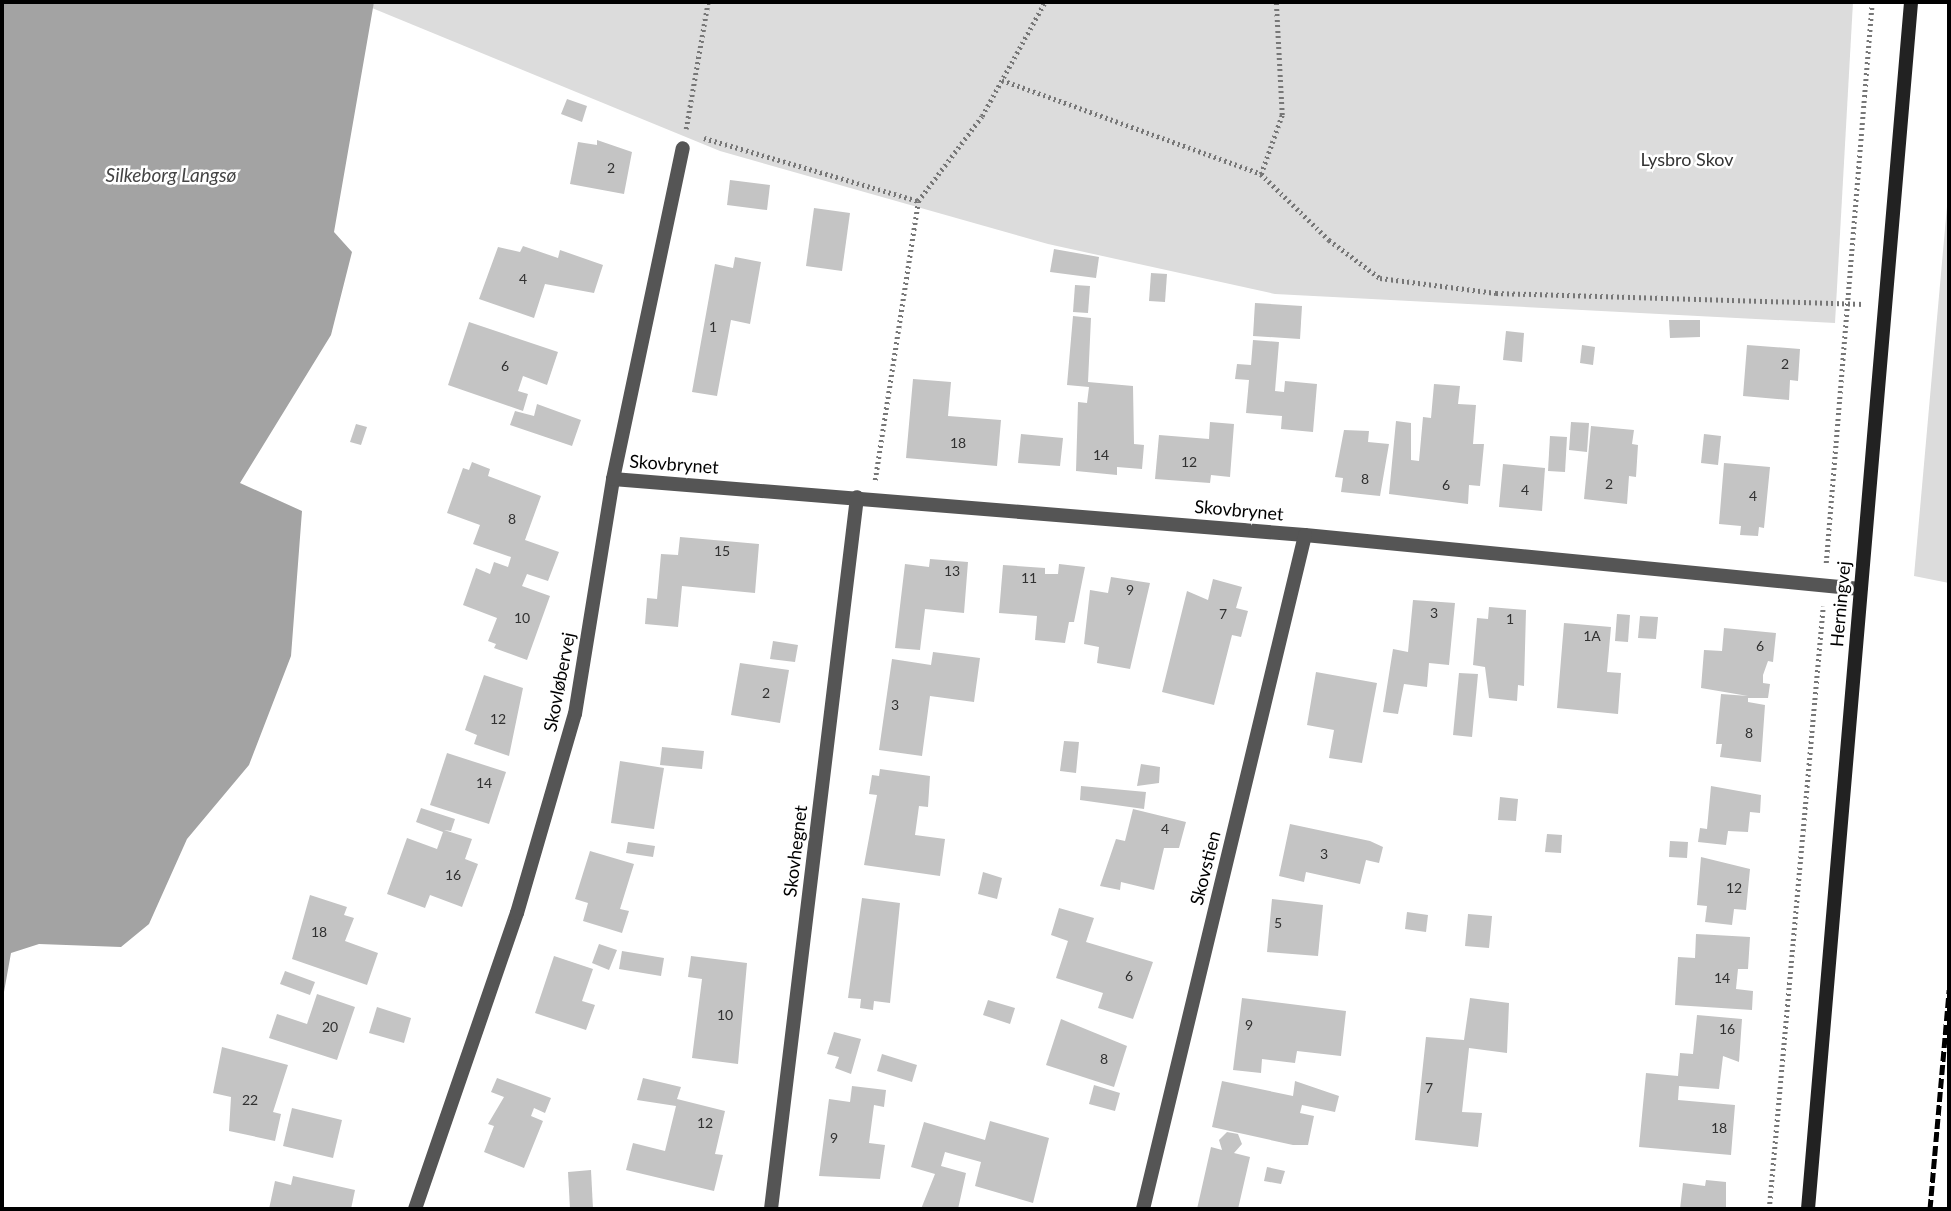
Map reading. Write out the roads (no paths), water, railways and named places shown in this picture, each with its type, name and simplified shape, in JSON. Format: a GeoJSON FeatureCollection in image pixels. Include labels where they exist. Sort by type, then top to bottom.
{"type":"FeatureCollection","features":[{"type":"Feature","properties":{"kind":"street","name":"Herningvej"},"geometry":{"type":"LineString","coordinates":[[1808,1209],[1911,2]]}},
{"type":"Feature","properties":{"kind":"street","name":"Skovløbervej"},"geometry":{"type":"LineString","coordinates":[[415,1209],[517,913],[575,714],[613,479],[683,148]]}},
{"type":"Feature","properties":{"kind":"street","name":"Skovbrynet"},"geometry":{"type":"LineString","coordinates":[[613,479],[1305,535],[1860,589]]}},
{"type":"Feature","properties":{"kind":"street","name":"Skovhegnet"},"geometry":{"type":"LineString","coordinates":[[771,1209],[858,497]]}},
{"type":"Feature","properties":{"kind":"street","name":"Skovstien"},"geometry":{"type":"LineString","coordinates":[[1143,1209],[1305,535]]}},
{"type":"Feature","properties":{"kind":"water","name":"Silkeborg Langsø"},"geometry":{"type":"Polygon","coordinates":[[[2,2],[374,2],[334,232],[352,252],[331,335],[240,483],[302,511],[291,656],[249,765],[187,839],[149,924],[121,947],[39,944],[11,953],[2,1003],[2,2]]]}},
{"type":"Feature","properties":{"kind":"railway"},"geometry":{"type":"LineString","coordinates":[[1930,1209],[1949,990]]}},
{"type":"Feature","properties":{"kind":"park label","name":"Lysbro Skov"},"geometry":{"type":"Point","coordinates":[1687,159]}}]}
